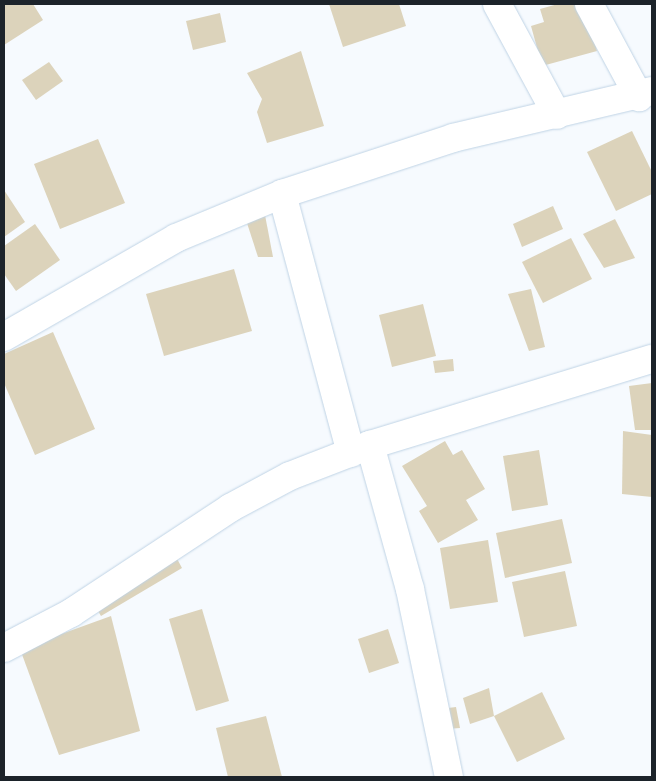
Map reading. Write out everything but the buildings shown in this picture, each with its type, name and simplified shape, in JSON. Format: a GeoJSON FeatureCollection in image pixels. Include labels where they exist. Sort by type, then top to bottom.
{"type":"FeatureCollection","features":[{"type":"Feature","properties":{"kind":"street"},"geometry":{"type":"LineString","coordinates":[[497,4],[557,115]]}},
{"type":"Feature","properties":{"kind":"street"},"geometry":{"type":"LineString","coordinates":[[4,337],[176,238],[282,194],[453,138],[645,94],[590,4]]}},
{"type":"Feature","properties":{"kind":"street"},"geometry":{"type":"LineString","coordinates":[[282,194],[360,449],[410,589],[449,777]]}},
{"type":"Feature","properties":{"kind":"street"},"geometry":{"type":"LineString","coordinates":[[4,648],[71,613],[230,508],[290,476],[360,449],[652,359]]}}]}
